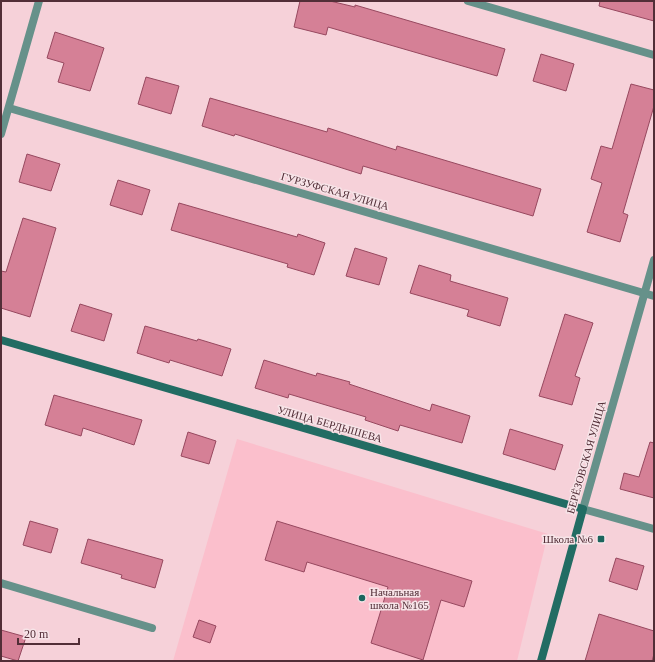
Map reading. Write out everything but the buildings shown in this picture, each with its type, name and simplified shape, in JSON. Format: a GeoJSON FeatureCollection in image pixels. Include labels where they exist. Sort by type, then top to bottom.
{"type":"FeatureCollection","features":[{"type":"Feature","properties":{"kind":"street"},"geometry":{"type":"LineString","coordinates":[[1,134],[39,1]]}},
{"type":"Feature","properties":{"kind":"street"},"geometry":{"type":"LineString","coordinates":[[468,1],[492,4],[654,55]]}},
{"type":"Feature","properties":{"kind":"street","name":"ГУРЗУФСКАЯ УЛИЦА"},"geometry":{"type":"LineString","coordinates":[[9,108],[654,296]]}},
{"type":"Feature","properties":{"kind":"street","name":"БЕРЁЗОВСКАЯ УЛИЦА"},"geometry":{"type":"LineString","coordinates":[[541,661],[654,260]]}},
{"type":"Feature","properties":{"kind":"street","name":"УЛИЦА БЕРДЫШЕВА"},"geometry":{"type":"LineString","coordinates":[[1,340],[654,529]]}},
{"type":"Feature","properties":{"kind":"street"},"geometry":{"type":"LineString","coordinates":[[1,583],[152,628]]}},
{"type":"Feature","properties":{"kind":"shaded area","name":"Начальная школа №165"},"geometry":{"type":"Polygon","coordinates":[[[237,439],[548,534],[517,661],[173,661],[237,439]]]}},
{"type":"Feature","properties":{"kind":"place","name":"Школа №6"},"geometry":{"type":"Point","coordinates":[601,539]}},
{"type":"Feature","properties":{"kind":"place","name":"Начальная школа №165"},"geometry":{"type":"Point","coordinates":[362,598]}}]}
